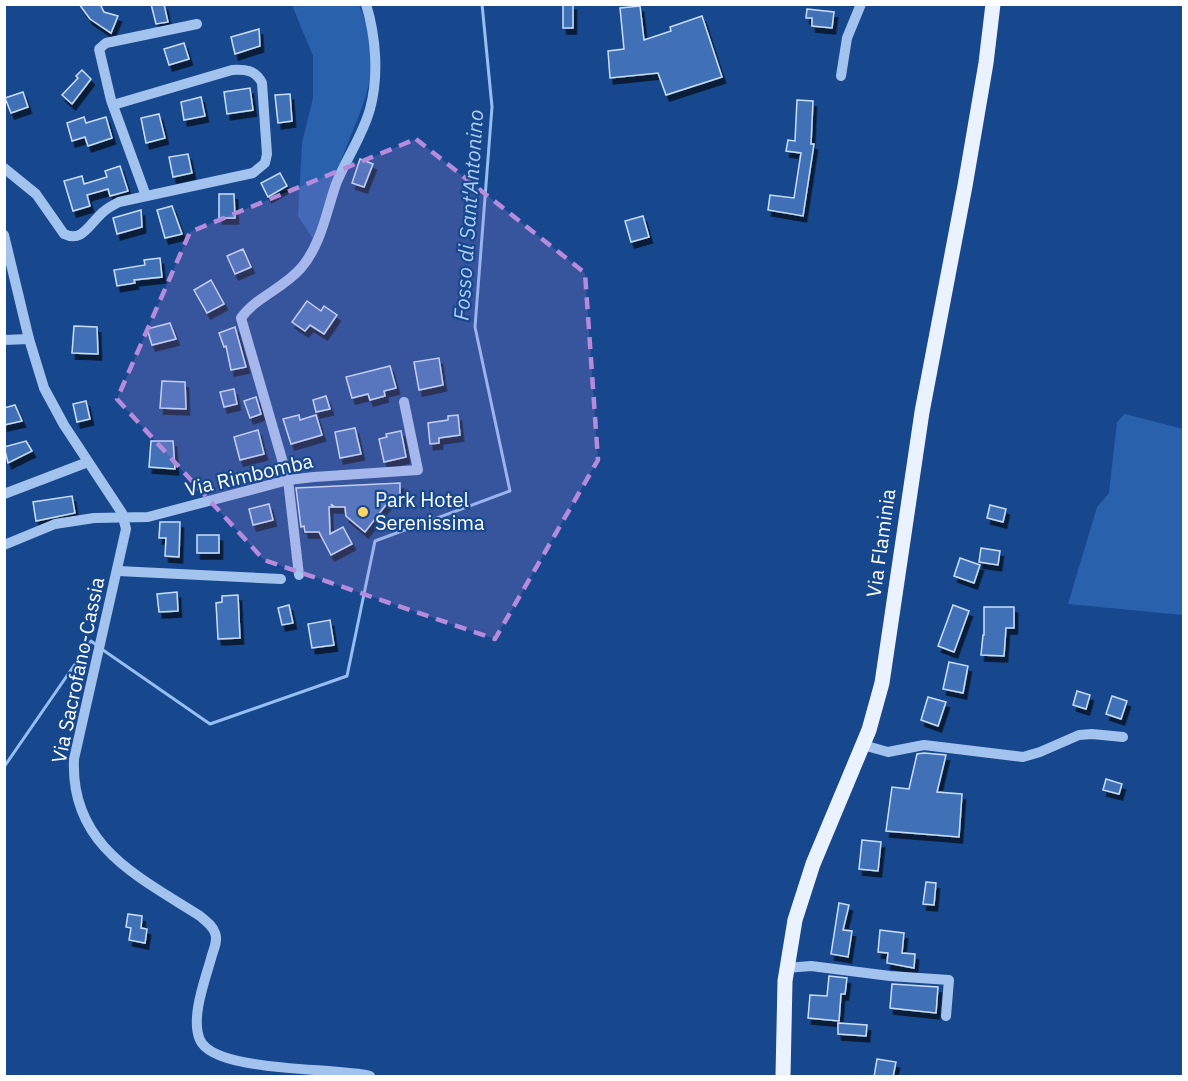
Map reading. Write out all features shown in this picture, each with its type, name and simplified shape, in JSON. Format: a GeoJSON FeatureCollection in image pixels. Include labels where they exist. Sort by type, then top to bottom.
{"type":"FeatureCollection","features":[{"type":"Feature","properties":{"kind":"main road","name":"Via Flaminia"},"geometry":{"type":"LineString","coordinates":[[783,1077],[784,994],[792,932],[806,885],[863,746],[876,706],[884,670],[922,412],[977,118],[993,4]]}},
{"type":"Feature","properties":{"kind":"street"},"geometry":{"type":"LineString","coordinates":[[299,575],[288,480],[241,318],[253,305],[288,282],[316,246],[337,182],[370,110],[375,81],[374,49],[366,4]]}},
{"type":"Feature","properties":{"kind":"street"},"geometry":{"type":"LineString","coordinates":[[841,76],[847,38],[861,4]]}},
{"type":"Feature","properties":{"kind":"street"},"geometry":{"type":"LineString","coordinates":[[146,196],[113,105],[99,55],[101,46],[197,24]]}},
{"type":"Feature","properties":{"kind":"street"},"geometry":{"type":"LineString","coordinates":[[4,168],[36,194],[64,234],[78,237],[100,214],[119,202],[253,173],[264,164],[267,154],[262,83],[253,72],[243,69],[231,70],[113,105]]}},
{"type":"Feature","properties":{"kind":"street"},"geometry":{"type":"LineString","coordinates":[[4,235],[29,339],[44,388],[124,518]]}},
{"type":"Feature","properties":{"kind":"street"},"geometry":{"type":"LineString","coordinates":[[4,340],[29,339]]}},
{"type":"Feature","properties":{"kind":"street","name":"Via Rimbomba"},"geometry":{"type":"LineString","coordinates":[[4,545],[55,524],[94,518],[148,517],[288,480],[418,471],[404,402]]}},
{"type":"Feature","properties":{"kind":"street"},"geometry":{"type":"LineString","coordinates":[[4,494],[88,462]]}},
{"type":"Feature","properties":{"kind":"street","name":"Via Sacrofano-Cassia"},"geometry":{"type":"LineString","coordinates":[[124,518],[126,529],[118,571],[78,740],[74,770],[76,796],[84,818],[97,838],[132,873],[200,916],[210,924],[215,932],[214,949],[199,1002],[196,1025],[205,1048],[222,1058],[254,1064],[348,1072],[370,1077]]}},
{"type":"Feature","properties":{"kind":"street"},"geometry":{"type":"LineString","coordinates":[[118,571],[281,579]]}},
{"type":"Feature","properties":{"kind":"street"},"geometry":{"type":"LineString","coordinates":[[863,746],[888,752],[924,745],[1019,757],[1036,754],[1079,735],[1092,734],[1123,738]]}},
{"type":"Feature","properties":{"kind":"street"},"geometry":{"type":"LineString","coordinates":[[786,968],[811,966],[890,976],[949,980],[946,1017]]}},
{"type":"Feature","properties":{"kind":"highlighted area"},"geometry":{"type":"Polygon","coordinates":[[[416,139],[585,273],[598,460],[495,639],[264,560],[117,399],[190,232],[416,139]]]}},
{"type":"Feature","properties":{"kind":"shaded area"},"geometry":{"type":"Polygon","coordinates":[[[292,5],[359,5],[366,22],[371,49],[370,77],[366,94],[313,239],[298,216],[302,143],[313,98],[313,56],[292,5]]]}},
{"type":"Feature","properties":{"kind":"shaded area"},"geometry":{"type":"Polygon","coordinates":[[[1125,414],[1183,429],[1183,615],[1068,604],[1097,507],[1109,493],[1117,422],[1125,414]]]}},
{"type":"Feature","properties":{"kind":"building"},"geometry":{"type":"Polygon","coordinates":[[[79,4],[100,4],[104,12],[118,16],[111,33],[90,19],[79,4]]]}},
{"type":"Feature","properties":{"kind":"building"},"geometry":{"type":"Polygon","coordinates":[[[151,4],[164,4],[168,22],[156,24],[151,4]]]}},
{"type":"Feature","properties":{"kind":"building"},"geometry":{"type":"Polygon","coordinates":[[[573,4],[573,28],[563,28],[563,5],[573,4]]]}},
{"type":"Feature","properties":{"kind":"building"},"geometry":{"type":"Polygon","coordinates":[[[640,6],[644,40],[671,31],[670,27],[702,16],[722,77],[666,95],[658,73],[610,78],[608,51],[624,49],[620,8],[640,6]]]}},
{"type":"Feature","properties":{"kind":"building"},"geometry":{"type":"Polygon","coordinates":[[[807,9],[834,12],[832,28],[812,26],[812,18],[806,18],[807,9]]]}},
{"type":"Feature","properties":{"kind":"building"},"geometry":{"type":"Polygon","coordinates":[[[259,29],[260,46],[235,54],[231,37],[259,29]]]}},
{"type":"Feature","properties":{"kind":"building"},"geometry":{"type":"Polygon","coordinates":[[[184,43],[189,59],[169,65],[164,49],[184,43]]]}},
{"type":"Feature","properties":{"kind":"building"},"geometry":{"type":"Polygon","coordinates":[[[82,70],[91,79],[72,104],[62,95],[78,78],[76,76],[82,70]]]}},
{"type":"Feature","properties":{"kind":"building"},"geometry":{"type":"Polygon","coordinates":[[[250,88],[253,110],[227,114],[224,92],[250,88]]]}},
{"type":"Feature","properties":{"kind":"building"},"geometry":{"type":"Polygon","coordinates":[[[23,92],[28,107],[11,113],[5,98],[23,92]]]}},
{"type":"Feature","properties":{"kind":"building"},"geometry":{"type":"Polygon","coordinates":[[[290,94],[292,121],[278,123],[275,95],[290,94]]]}},
{"type":"Feature","properties":{"kind":"building"},"geometry":{"type":"Polygon","coordinates":[[[201,97],[205,116],[184,120],[181,102],[201,97]]]}},
{"type":"Feature","properties":{"kind":"building"},"geometry":{"type":"Polygon","coordinates":[[[797,100],[813,101],[811,144],[814,144],[803,216],[768,210],[770,195],[794,198],[801,153],[786,151],[788,140],[795,141],[797,100]]]}},
{"type":"Feature","properties":{"kind":"building"},"geometry":{"type":"Polygon","coordinates":[[[159,114],[165,138],[146,143],[141,118],[159,114]]]}},
{"type":"Feature","properties":{"kind":"building"},"geometry":{"type":"Polygon","coordinates":[[[84,117],[86,123],[106,117],[112,138],[88,146],[85,137],[72,141],[67,123],[84,117]]]}},
{"type":"Feature","properties":{"kind":"building"},"geometry":{"type":"Polygon","coordinates":[[[188,154],[192,173],[173,177],[169,157],[188,154]]]}},
{"type":"Feature","properties":{"kind":"building"},"geometry":{"type":"Polygon","coordinates":[[[360,159],[373,164],[364,187],[352,183],[360,159]]]}},
{"type":"Feature","properties":{"kind":"building"},"geometry":{"type":"Polygon","coordinates":[[[120,166],[128,191],[110,196],[108,189],[87,195],[90,206],[73,211],[64,181],[82,176],[84,184],[107,177],[105,171],[120,166]]]}},
{"type":"Feature","properties":{"kind":"building"},"geometry":{"type":"Polygon","coordinates":[[[280,173],[287,186],[268,197],[261,183],[280,173]]]}},
{"type":"Feature","properties":{"kind":"building"},"geometry":{"type":"Polygon","coordinates":[[[219,194],[234,194],[235,218],[219,218],[219,194]]]}},
{"type":"Feature","properties":{"kind":"building"},"geometry":{"type":"Polygon","coordinates":[[[172,206],[182,234],[165,238],[157,210],[172,206]]]}},
{"type":"Feature","properties":{"kind":"building"},"geometry":{"type":"Polygon","coordinates":[[[141,210],[142,227],[117,234],[113,218],[141,210]]]}},
{"type":"Feature","properties":{"kind":"building"},"geometry":{"type":"Polygon","coordinates":[[[643,216],[649,237],[631,242],[625,221],[643,216]]]}},
{"type":"Feature","properties":{"kind":"building"},"geometry":{"type":"Polygon","coordinates":[[[243,249],[251,267],[235,274],[227,256],[243,249]]]}},
{"type":"Feature","properties":{"kind":"building"},"geometry":{"type":"Polygon","coordinates":[[[160,258],[162,277],[134,280],[135,283],[117,286],[114,270],[145,265],[144,260],[160,258]]]}},
{"type":"Feature","properties":{"kind":"building"},"geometry":{"type":"Polygon","coordinates":[[[211,280],[224,304],[207,313],[194,290],[211,280]]]}},
{"type":"Feature","properties":{"kind":"building"},"geometry":{"type":"Polygon","coordinates":[[[307,301],[321,311],[324,306],[337,315],[324,334],[310,325],[305,331],[292,322],[307,301]]]}},
{"type":"Feature","properties":{"kind":"building"},"geometry":{"type":"Polygon","coordinates":[[[170,323],[176,339],[152,345],[147,329],[170,323]]]}},
{"type":"Feature","properties":{"kind":"building"},"geometry":{"type":"Polygon","coordinates":[[[74,326],[97,327],[98,354],[72,353],[74,326]]]}},
{"type":"Feature","properties":{"kind":"building"},"geometry":{"type":"Polygon","coordinates":[[[235,327],[246,367],[231,370],[226,346],[224,347],[219,333],[235,327]]]}},
{"type":"Feature","properties":{"kind":"building"},"geometry":{"type":"Polygon","coordinates":[[[439,358],[443,385],[419,390],[414,362],[439,358]]]}},
{"type":"Feature","properties":{"kind":"building"},"geometry":{"type":"Polygon","coordinates":[[[390,366],[396,388],[384,391],[385,396],[370,400],[368,394],[352,398],[346,377],[390,366]]]}},
{"type":"Feature","properties":{"kind":"building"},"geometry":{"type":"Polygon","coordinates":[[[162,381],[185,382],[186,409],[160,408],[162,381]]]}},
{"type":"Feature","properties":{"kind":"building"},"geometry":{"type":"Polygon","coordinates":[[[234,389],[237,404],[224,407],[220,392],[234,389]]]}},
{"type":"Feature","properties":{"kind":"building"},"geometry":{"type":"Polygon","coordinates":[[[326,396],[330,409],[316,412],[313,400],[326,396]]]}},
{"type":"Feature","properties":{"kind":"building"},"geometry":{"type":"Polygon","coordinates":[[[256,397],[261,414],[250,418],[244,401],[256,397]]]}},
{"type":"Feature","properties":{"kind":"building"},"geometry":{"type":"Polygon","coordinates":[[[86,401],[90,419],[77,422],[73,404],[86,401]]]}},
{"type":"Feature","properties":{"kind":"building"},"geometry":{"type":"Polygon","coordinates":[[[15,405],[22,421],[4,425],[4,408],[15,405]]]}},
{"type":"Feature","properties":{"kind":"building"},"geometry":{"type":"Polygon","coordinates":[[[299,415],[300,420],[316,415],[322,435],[291,444],[283,419],[299,415]]]}},
{"type":"Feature","properties":{"kind":"building"},"geometry":{"type":"Polygon","coordinates":[[[458,415],[460,435],[439,438],[439,443],[430,444],[428,423],[448,420],[448,416],[458,415]]]}},
{"type":"Feature","properties":{"kind":"building"},"geometry":{"type":"Polygon","coordinates":[[[355,428],[361,454],[340,458],[335,432],[355,428]]]}},
{"type":"Feature","properties":{"kind":"building"},"geometry":{"type":"Polygon","coordinates":[[[258,430],[264,454],[240,460],[234,437],[258,430]]]}},
{"type":"Feature","properties":{"kind":"building"},"geometry":{"type":"Polygon","coordinates":[[[401,431],[406,457],[384,462],[379,439],[387,437],[386,434],[401,431]]]}},
{"type":"Feature","properties":{"kind":"building"},"geometry":{"type":"Polygon","coordinates":[[[26,441],[32,451],[8,463],[4,447],[26,441]]]}},
{"type":"Feature","properties":{"kind":"building"},"geometry":{"type":"Polygon","coordinates":[[[151,441],[173,441],[175,469],[149,467],[151,441]]]}},
{"type":"Feature","properties":{"kind":"building","name":"Park Hotel Serenissima"},"geometry":{"type":"Polygon","coordinates":[[[400,483],[400,497],[392,497],[365,532],[346,516],[345,507],[335,507],[331,504],[333,507],[329,507],[330,534],[343,527],[352,544],[331,555],[319,532],[305,532],[304,526],[301,527],[296,488],[400,483]]]}},
{"type":"Feature","properties":{"kind":"building"},"geometry":{"type":"Polygon","coordinates":[[[72,496],[75,513],[36,521],[33,502],[72,496]]]}},
{"type":"Feature","properties":{"kind":"building"},"geometry":{"type":"Polygon","coordinates":[[[269,504],[273,520],[253,525],[249,509],[269,504]]]}},
{"type":"Feature","properties":{"kind":"building"},"geometry":{"type":"Polygon","coordinates":[[[990,505],[1006,509],[1003,522],[987,518],[990,505]]]}},
{"type":"Feature","properties":{"kind":"building"},"geometry":{"type":"Polygon","coordinates":[[[160,522],[180,522],[179,557],[165,556],[166,538],[159,538],[160,522]]]}},
{"type":"Feature","properties":{"kind":"building"},"geometry":{"type":"Polygon","coordinates":[[[197,535],[219,535],[219,553],[197,553],[197,535]]]}},
{"type":"Feature","properties":{"kind":"building"},"geometry":{"type":"Polygon","coordinates":[[[981,548],[1000,551],[998,565],[979,562],[981,548]]]}},
{"type":"Feature","properties":{"kind":"building"},"geometry":{"type":"Polygon","coordinates":[[[960,558],[980,565],[974,583],[954,576],[960,558]]]}},
{"type":"Feature","properties":{"kind":"building"},"geometry":{"type":"Polygon","coordinates":[[[177,592],[178,611],[159,612],[157,594],[177,592]]]}},
{"type":"Feature","properties":{"kind":"building"},"geometry":{"type":"Polygon","coordinates":[[[238,595],[240,638],[218,639],[216,603],[222,602],[222,596],[238,595]]]}},
{"type":"Feature","properties":{"kind":"building"},"geometry":{"type":"Polygon","coordinates":[[[289,605],[293,623],[282,625],[278,608],[289,605]]]}},
{"type":"Feature","properties":{"kind":"building"},"geometry":{"type":"Polygon","coordinates":[[[953,605],[969,611],[954,652],[938,646],[953,605]]]}},
{"type":"Feature","properties":{"kind":"building"},"geometry":{"type":"Polygon","coordinates":[[[984,607],[1014,607],[1014,628],[1006,628],[1004,656],[981,655],[984,607]]]}},
{"type":"Feature","properties":{"kind":"building"},"geometry":{"type":"Polygon","coordinates":[[[330,620],[334,645],[312,648],[308,624],[330,620]]]}},
{"type":"Feature","properties":{"kind":"building"},"geometry":{"type":"Polygon","coordinates":[[[949,662],[968,666],[963,693],[943,689],[949,662]]]}},
{"type":"Feature","properties":{"kind":"building"},"geometry":{"type":"Polygon","coordinates":[[[1077,691],[1090,695],[1086,709],[1073,705],[1077,691]]]}},
{"type":"Feature","properties":{"kind":"building"},"geometry":{"type":"Polygon","coordinates":[[[1112,696],[1127,701],[1121,719],[1106,714],[1112,696]]]}},
{"type":"Feature","properties":{"kind":"building"},"geometry":{"type":"Polygon","coordinates":[[[928,697],[946,702],[938,726],[921,720],[928,697]]]}},
{"type":"Feature","properties":{"kind":"building"},"geometry":{"type":"Polygon","coordinates":[[[917,754],[946,755],[937,792],[962,794],[959,837],[886,831],[892,787],[909,789],[917,754]]]}},
{"type":"Feature","properties":{"kind":"building"},"geometry":{"type":"Polygon","coordinates":[[[1106,779],[1122,784],[1119,794],[1103,790],[1106,779]]]}},
{"type":"Feature","properties":{"kind":"building"},"geometry":{"type":"Polygon","coordinates":[[[862,840],[881,842],[878,871],[859,869],[862,840]]]}},
{"type":"Feature","properties":{"kind":"building"},"geometry":{"type":"Polygon","coordinates":[[[926,882],[936,883],[934,905],[923,904],[926,882]]]}},
{"type":"Feature","properties":{"kind":"building"},"geometry":{"type":"Polygon","coordinates":[[[839,903],[849,905],[843,930],[852,931],[848,957],[831,954],[839,903]]]}},
{"type":"Feature","properties":{"kind":"building"},"geometry":{"type":"Polygon","coordinates":[[[128,914],[142,916],[141,928],[147,929],[145,943],[129,940],[131,928],[126,927],[128,914]]]}},
{"type":"Feature","properties":{"kind":"building"},"geometry":{"type":"Polygon","coordinates":[[[880,930],[904,933],[902,953],[915,954],[914,968],[887,963],[888,953],[878,952],[880,930]]]}},
{"type":"Feature","properties":{"kind":"building"},"geometry":{"type":"Polygon","coordinates":[[[829,976],[847,978],[845,994],[841,994],[839,1021],[808,1018],[810,995],[827,996],[829,976]]]}},
{"type":"Feature","properties":{"kind":"building"},"geometry":{"type":"Polygon","coordinates":[[[892,984],[938,987],[936,1013],[890,1008],[892,984]]]}},
{"type":"Feature","properties":{"kind":"building"},"geometry":{"type":"Polygon","coordinates":[[[838,1023],[867,1025],[866,1036],[838,1034],[838,1023]]]}},
{"type":"Feature","properties":{"kind":"building"},"geometry":{"type":"Polygon","coordinates":[[[877,1059],[896,1062],[893,1077],[874,1077],[877,1059]]]}},
{"type":"Feature","properties":{"kind":"waterway","name":"Fosso di Sant'Antonino"},"geometry":{"type":"LineString","coordinates":[[103,650],[210,724],[347,676],[375,541],[510,491],[475,327],[492,107],[482,4]]}},
{"type":"Feature","properties":{"kind":"waterway","name":"Fosso di Sant'Antonino"},"geometry":{"type":"LineString","coordinates":[[4,767],[91,641],[98,646]]}},
{"type":"Feature","properties":{"kind":"place","name":"Park Hotel Serenissima"},"geometry":{"type":"Point","coordinates":[363,512]}}]}
